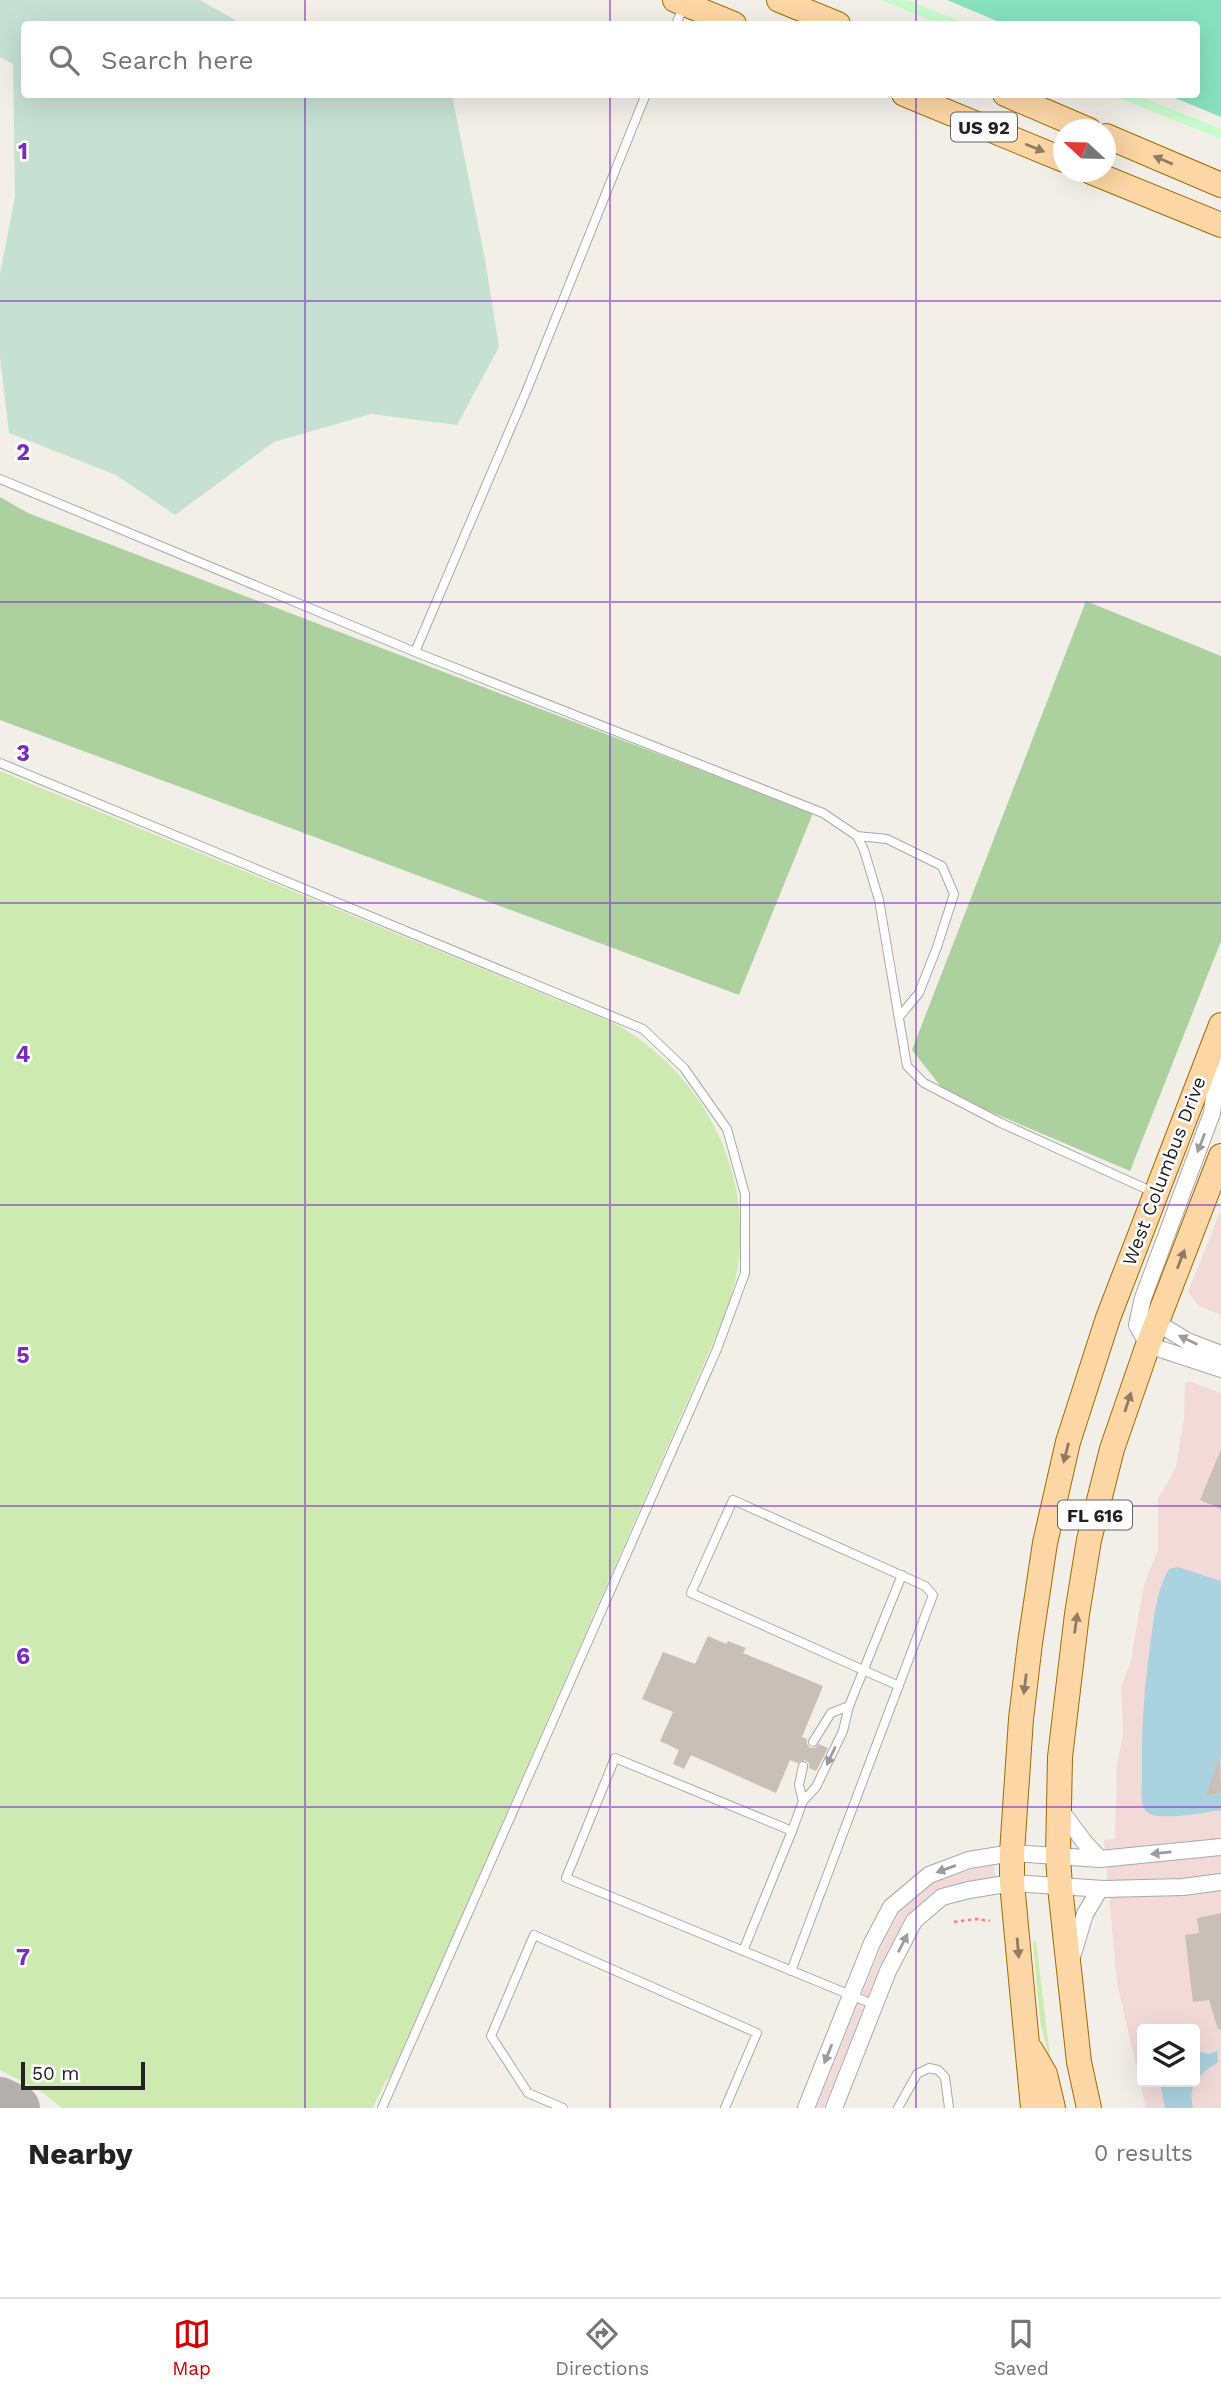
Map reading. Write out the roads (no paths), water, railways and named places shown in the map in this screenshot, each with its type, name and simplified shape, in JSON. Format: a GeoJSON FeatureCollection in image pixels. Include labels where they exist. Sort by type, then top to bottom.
{"type":"FeatureCollection","features":[{"type":"Feature","properties":{"kind":"main road"},"geometry":{"type":"LineString","coordinates":[[779,0],[831,21]]}},
{"type":"Feature","properties":{"kind":"main road"},"geometry":{"type":"LineString","coordinates":[[678,10],[722,21]]}},
{"type":"Feature","properties":{"kind":"main road","name":"US 92"},"geometry":{"type":"LineString","coordinates":[[914,98],[1053,156]]}},
{"type":"Feature","properties":{"kind":"main road","name":"US 92"},"geometry":{"type":"LineString","coordinates":[[1014,98],[1063,119]]}},
{"type":"Feature","properties":{"kind":"main road"},"geometry":{"type":"LineString","coordinates":[[1116,141],[1221,184]]}},
{"type":"Feature","properties":{"kind":"main road"},"geometry":{"type":"LineString","coordinates":[[1116,182],[1221,225]]}},
{"type":"Feature","properties":{"kind":"main road","name":"West Columbus Drive"},"geometry":{"type":"LineString","coordinates":[[1012,1853],[1021,1719],[1045,1544],[1069,1442],[1108,1318],[1221,1027]]}},
{"type":"Feature","properties":{"kind":"main road","name":"FL 616"},"geometry":{"type":"LineString","coordinates":[[1089,2108],[1079,2062],[1059,1887],[1060,1757],[1066,1691],[1089,1540],[1112,1449],[1152,1334],[1221,1156]]}},
{"type":"Feature","properties":{"kind":"main road","name":"FL 616"},"geometry":{"type":"LineString","coordinates":[[1012,1853],[1012,1883],[1033,2108]]}},
{"type":"Feature","properties":{"kind":"main road"},"geometry":{"type":"LineString","coordinates":[[1026,2040],[1045,2074],[1053,2108]]}},
{"type":"Feature","properties":{"kind":"street"},"geometry":{"type":"LineString","coordinates":[[1221,1027],[1212,1113],[1172,1216],[1137,1325],[1221,1369]]}},
{"type":"Feature","properties":{"kind":"street"},"geometry":{"type":"LineString","coordinates":[[1152,1334],[1187,1341],[1221,1354]]}},
{"type":"Feature","properties":{"kind":"street"},"geometry":{"type":"LineString","coordinates":[[1059,1808],[1100,1859]]}},
{"type":"Feature","properties":{"kind":"street"},"geometry":{"type":"LineString","coordinates":[[806,2108],[873,1943],[891,1907],[929,1875],[969,1860],[1012,1853],[1100,1859],[1221,1847]]}},
{"type":"Feature","properties":{"kind":"street"},"geometry":{"type":"LineString","coordinates":[[834,2108],[888,1972],[914,1921],[942,1897],[1012,1883],[1100,1889],[1221,1882]]}},
{"type":"Feature","properties":{"kind":"street"},"geometry":{"type":"LineString","coordinates":[[1069,1970],[1085,1914],[1100,1889]]}},
{"type":"Feature","properties":{"kind":"lane"},"geometry":{"type":"LineString","coordinates":[[415,652],[526,392],[644,98]]}},
{"type":"Feature","properties":{"kind":"lane"},"geometry":{"type":"LineString","coordinates":[[0,479],[415,652],[823,813],[856,836],[864,850],[879,900],[907,1066],[924,1083],[1001,1123],[1097,1164],[1156,1193]]}},
{"type":"Feature","properties":{"kind":"lane"},"geometry":{"type":"LineString","coordinates":[[0,762],[643,1029],[684,1068],[727,1129],[745,1195],[745,1273],[718,1349],[382,2108]]}},
{"type":"Feature","properties":{"kind":"lane"},"geometry":{"type":"LineString","coordinates":[[856,836],[887,839],[942,866],[954,894],[919,993],[899,1017]]}},
{"type":"Feature","properties":{"kind":"lane"},"geometry":{"type":"LineString","coordinates":[[790,1971],[899,1686],[933,1595],[925,1586],[902,1575],[733,1500],[691,1593],[899,1686]]}},
{"type":"Feature","properties":{"kind":"lane"},"geometry":{"type":"LineString","coordinates":[[743,1951],[803,1801],[816,1787],[843,1731],[849,1706],[902,1575]]}},
{"type":"Feature","properties":{"kind":"lane"},"geometry":{"type":"LineString","coordinates":[[813,1742],[831,1713],[849,1706]]}},
{"type":"Feature","properties":{"kind":"lane"},"geometry":{"type":"LineString","coordinates":[[792,1832],[615,1758],[566,1878],[874,2005]]}},
{"type":"Feature","properties":{"kind":"lane"},"geometry":{"type":"LineString","coordinates":[[803,1766],[799,1785],[803,1801]]}},
{"type":"Feature","properties":{"kind":"lane"},"geometry":{"type":"LineString","coordinates":[[1183,1886],[1221,1891]]}},
{"type":"Feature","properties":{"kind":"lane"},"geometry":{"type":"LineString","coordinates":[[563,2108],[528,2093],[491,2036],[534,1935],[757,2033],[725,2108]]}},
{"type":"Feature","properties":{"kind":"lane"},"geometry":{"type":"LineString","coordinates":[[898,2108],[916,2074],[929,2068],[939,2070],[945,2077],[950,2108]]}},
{"type":"Feature","properties":{"kind":"water"},"geometry":{"type":"Polygon","coordinates":[[[1178,1567],[1221,1581],[1221,1756],[1205,1796],[1221,1793],[1221,1810],[1161,1816],[1147,1812],[1142,1800],[1144,1703],[1157,1599],[1169,1569],[1178,1567]]]}},
{"type":"Feature","properties":{"kind":"water"},"geometry":{"type":"Polygon","coordinates":[[[1200,2051],[1209,2054],[1217,2051],[1218,2062],[1200,2077],[1200,2051]]]}},
{"type":"Feature","properties":{"kind":"water"},"geometry":{"type":"Polygon","coordinates":[[[1161,2087],[1194,2087],[1193,2108],[1165,2108],[1161,2087]]]}}]}
